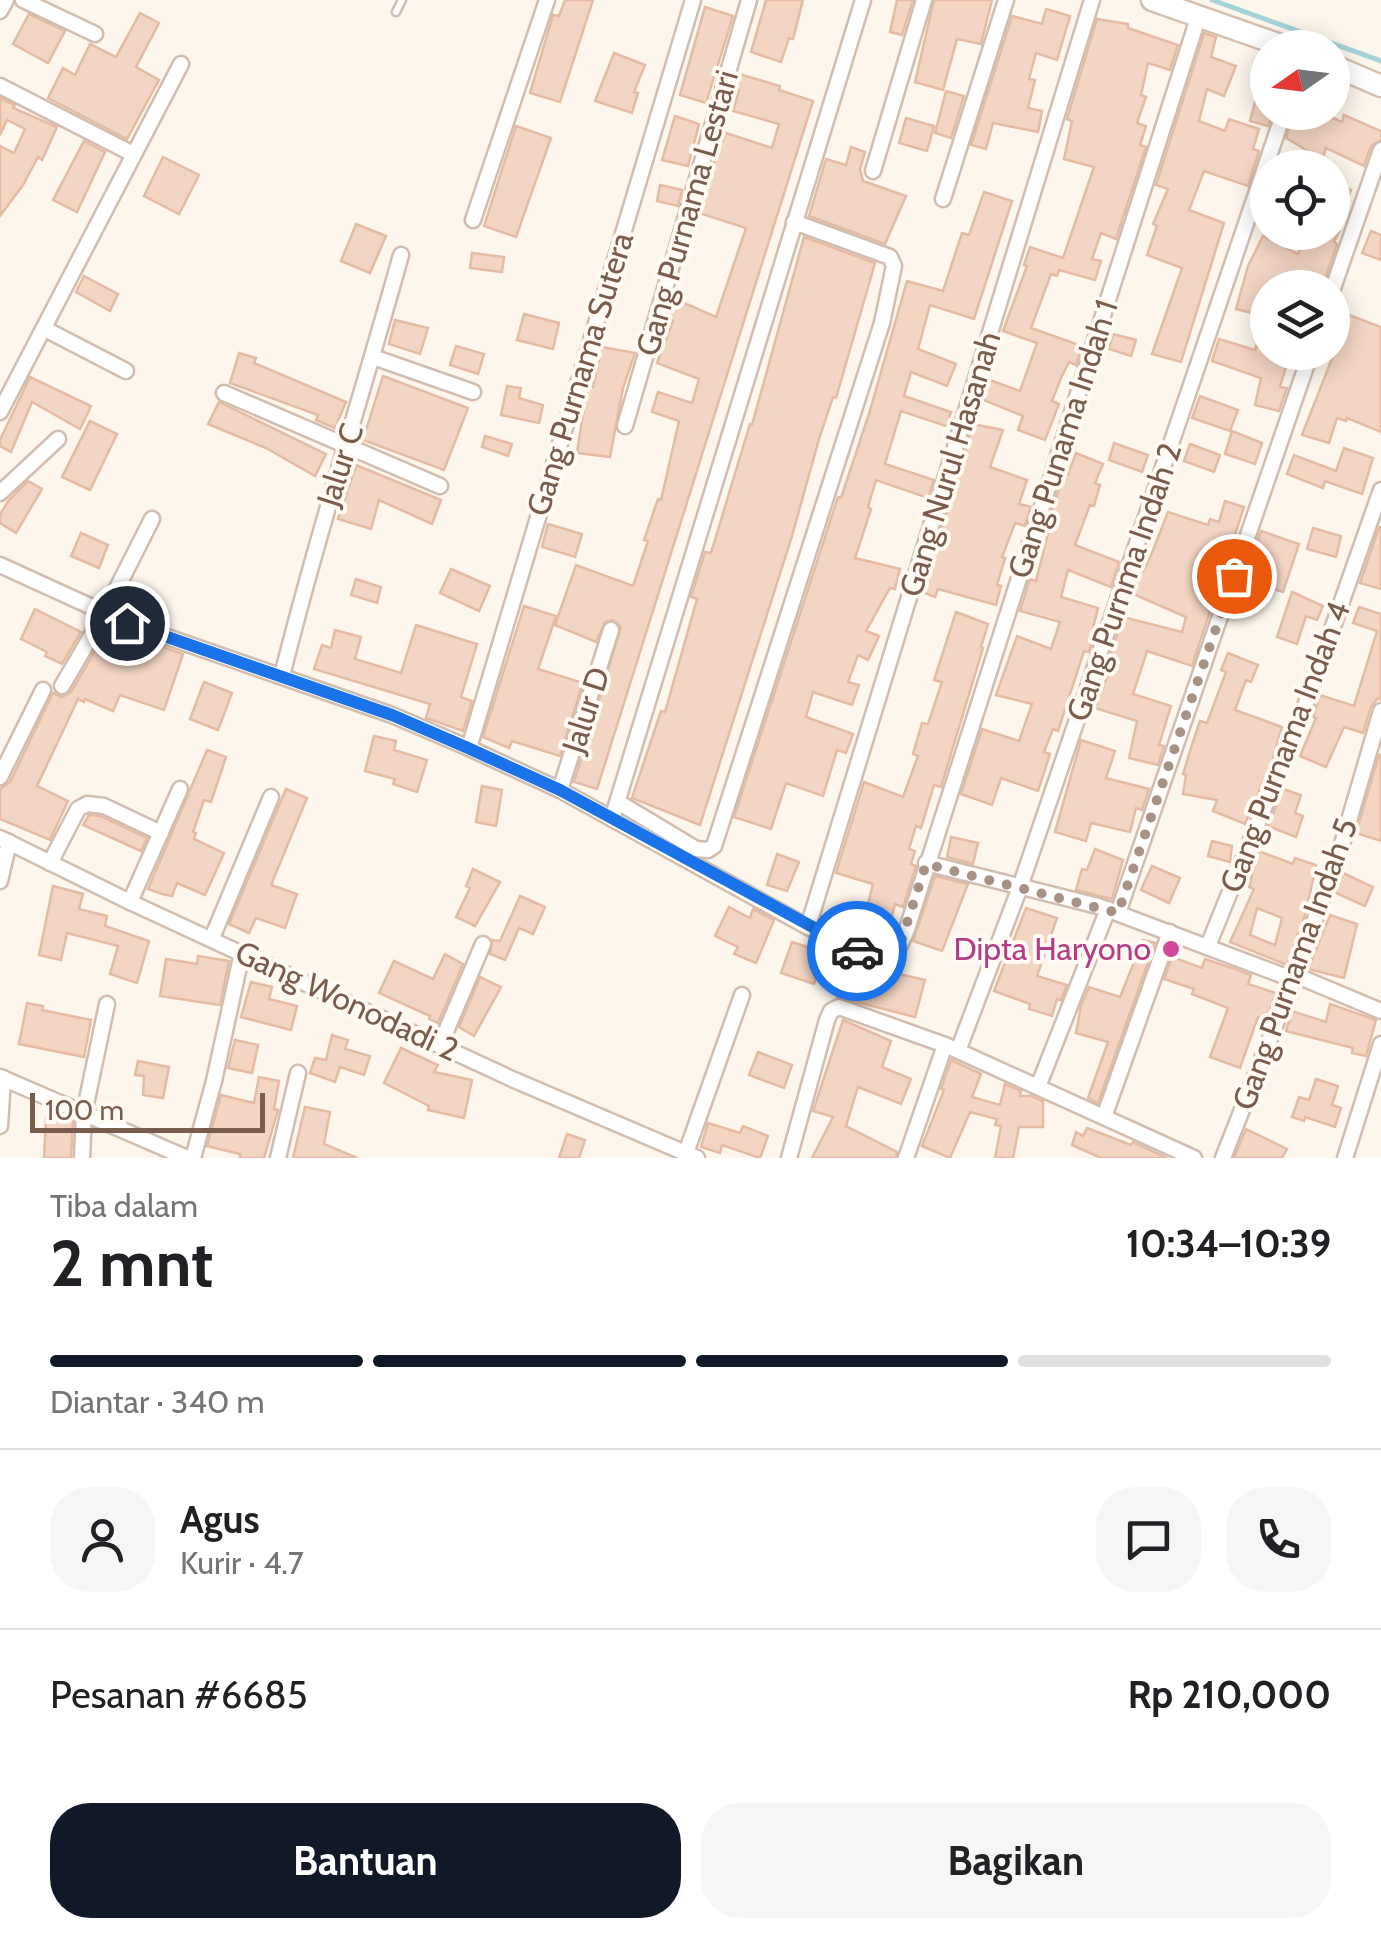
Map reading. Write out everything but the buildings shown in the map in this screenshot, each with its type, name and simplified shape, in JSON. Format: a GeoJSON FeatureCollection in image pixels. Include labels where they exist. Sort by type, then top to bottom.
{"type":"FeatureCollection","features":[{"type":"Feature","properties":{"kind":"street"},"geometry":{"type":"LineString","coordinates":[[0,11],[6,0]]}},
{"type":"Feature","properties":{"kind":"street"},"geometry":{"type":"LineString","coordinates":[[23,0],[95,34]]}},
{"type":"Feature","properties":{"kind":"street"},"geometry":{"type":"LineString","coordinates":[[473,220],[547,0]]}},
{"type":"Feature","properties":{"kind":"street","name":"Gang Purnama Sutera"},"geometry":{"type":"LineString","coordinates":[[468,748],[692,0]]}},
{"type":"Feature","properties":{"kind":"street","name":"Gang Purnama Lestari"},"geometry":{"type":"LineString","coordinates":[[625,426],[749,0]]}},
{"type":"Feature","properties":{"kind":"street"},"geometry":{"type":"LineString","coordinates":[[612,820],[864,0]]}},
{"type":"Feature","properties":{"kind":"street"},"geometry":{"type":"LineString","coordinates":[[873,170],[924,0]]}},
{"type":"Feature","properties":{"kind":"street"},"geometry":{"type":"LineString","coordinates":[[943,198],[1006,0]]}},
{"type":"Feature","properties":{"kind":"street","name":"Gang Nurul Hasanah"},"geometry":{"type":"LineString","coordinates":[[808,928],[1092,0]]}},
{"type":"Feature","properties":{"kind":"street"},"geometry":{"type":"LineString","coordinates":[[1152,0],[1198,8],[1250,31]]}},
{"type":"Feature","properties":{"kind":"street","name":"Gang Punama Indah 1"},"geometry":{"type":"LineString","coordinates":[[808,928],[864,955],[889,956],[906,932],[1198,8]]}},
{"type":"Feature","properties":{"kind":"street"},"geometry":{"type":"LineString","coordinates":[[0,412],[181,64]]}},
{"type":"Feature","properties":{"kind":"street"},"geometry":{"type":"LineString","coordinates":[[1350,72],[1380,83]]}},
{"type":"Feature","properties":{"kind":"street"},"geometry":{"type":"LineString","coordinates":[[0,86],[133,154]]}},
{"type":"Feature","properties":{"kind":"street","name":"Gang Purnma Indah 2"},"geometry":{"type":"LineString","coordinates":[[906,1158],[1020,887],[1278,130]]}},
{"type":"Feature","properties":{"kind":"street"},"geometry":{"type":"LineString","coordinates":[[1339,270],[1381,150]]}},
{"type":"Feature","properties":{"kind":"street"},"geometry":{"type":"LineString","coordinates":[[618,802],[696,849],[714,846],[882,324],[894,266],[890,257],[794,222]]}},
{"type":"Feature","properties":{"kind":"street","name":"Jalur C"},"geometry":{"type":"LineString","coordinates":[[282,676],[320,529],[348,446],[401,255]]}},
{"type":"Feature","properties":{"kind":"street"},"geometry":{"type":"LineString","coordinates":[[45,329],[126,372]]}},
{"type":"Feature","properties":{"kind":"street"},"geometry":{"type":"LineString","coordinates":[[372,358],[473,392]]}},
{"type":"Feature","properties":{"kind":"street"},"geometry":{"type":"LineString","coordinates":[[1038,1087],[1113,911],[1305,370]]}},
{"type":"Feature","properties":{"kind":"street"},"geometry":{"type":"LineString","coordinates":[[224,393],[440,486]]}},
{"type":"Feature","properties":{"kind":"street"},"geometry":{"type":"LineString","coordinates":[[0,493],[58,439]]}},
{"type":"Feature","properties":{"kind":"street","name":"Gang Purnama Indah 4"},"geometry":{"type":"LineString","coordinates":[[1208,946],[1304,708],[1381,490]]}},
{"type":"Feature","properties":{"kind":"street"},"geometry":{"type":"LineString","coordinates":[[62,686],[152,520]]}},
{"type":"Feature","properties":{"kind":"street"},"geometry":{"type":"LineString","coordinates":[[0,565],[104,614],[392,715],[468,748],[560,790],[808,928]]}},
{"type":"Feature","properties":{"kind":"street","name":"Jalur D"},"geometry":{"type":"LineString","coordinates":[[560,790],[612,630]]}},
{"type":"Feature","properties":{"kind":"street"},"geometry":{"type":"LineString","coordinates":[[0,776],[43,690]]}},
{"type":"Feature","properties":{"kind":"street","name":"Gang Purnama Indah 5"},"geometry":{"type":"LineString","coordinates":[[1224,1158],[1343,841],[1381,711]]}},
{"type":"Feature","properties":{"kind":"street"},"geometry":{"type":"LineString","coordinates":[[130,902],[180,790]]}},
{"type":"Feature","properties":{"kind":"street"},"geometry":{"type":"LineString","coordinates":[[212,938],[271,797]]}},
{"type":"Feature","properties":{"kind":"street"},"geometry":{"type":"LineString","coordinates":[[50,863],[76,812],[86,804],[104,806],[161,833]]}},
{"type":"Feature","properties":{"kind":"street"},"geometry":{"type":"LineString","coordinates":[[0,880],[5,840]]}},
{"type":"Feature","properties":{"kind":"street","name":"Gang Wonodadi 2"},"geometry":{"type":"LineString","coordinates":[[5,840],[130,902],[512,1078],[692,1156]]}},
{"type":"Feature","properties":{"kind":"street"},"geometry":{"type":"LineString","coordinates":[[926,864],[1113,911],[1381,1011]]}},
{"type":"Feature","properties":{"kind":"street"},"geometry":{"type":"LineString","coordinates":[[1104,1117],[1170,932]]}},
{"type":"Feature","properties":{"kind":"street"},"geometry":{"type":"LineString","coordinates":[[441,1043],[483,944]]}},
{"type":"Feature","properties":{"kind":"street"},"geometry":{"type":"LineString","coordinates":[[0,1126],[1,1078],[190,1158],[214,1081],[242,953]]}},
{"type":"Feature","properties":{"kind":"street"},"geometry":{"type":"LineString","coordinates":[[692,1156],[742,995]]}},
{"type":"Feature","properties":{"kind":"street"},"geometry":{"type":"LineString","coordinates":[[82,1158],[84,1114],[108,1004]]}},
{"type":"Feature","properties":{"kind":"street"},"geometry":{"type":"LineString","coordinates":[[789,1158],[827,1020],[840,1007],[952,1048],[1194,1158]]}},
{"type":"Feature","properties":{"kind":"street"},"geometry":{"type":"LineString","coordinates":[[1345,1158],[1381,1044]]}},
{"type":"Feature","properties":{"kind":"street"},"geometry":{"type":"LineString","coordinates":[[278,1158],[298,1074]]}},
{"type":"Feature","properties":{"kind":"lane"},"geometry":{"type":"LineString","coordinates":[[396,12],[402,0]]}},
{"type":"Feature","properties":{"kind":"waterway"},"geometry":{"type":"LineString","coordinates":[[1212,0],[1381,61]]}},
{"type":"Feature","properties":{"kind":"way so far"},"geometry":{"type":"LineString","coordinates":[[857,951],[884,957],[900,945],[926,864],[1118,913],[1234,576]]}},
{"type":"Feature","properties":{"kind":"place","name":"Dipta Haryono"},"geometry":{"type":"Point","coordinates":[1171,949]}},
{"type":"Feature","properties":{"kind":"route"},"geometry":{"type":"LineString","coordinates":[[127,623],[392,715],[468,748],[560,790],[808,928],[857,951]]}}]}
